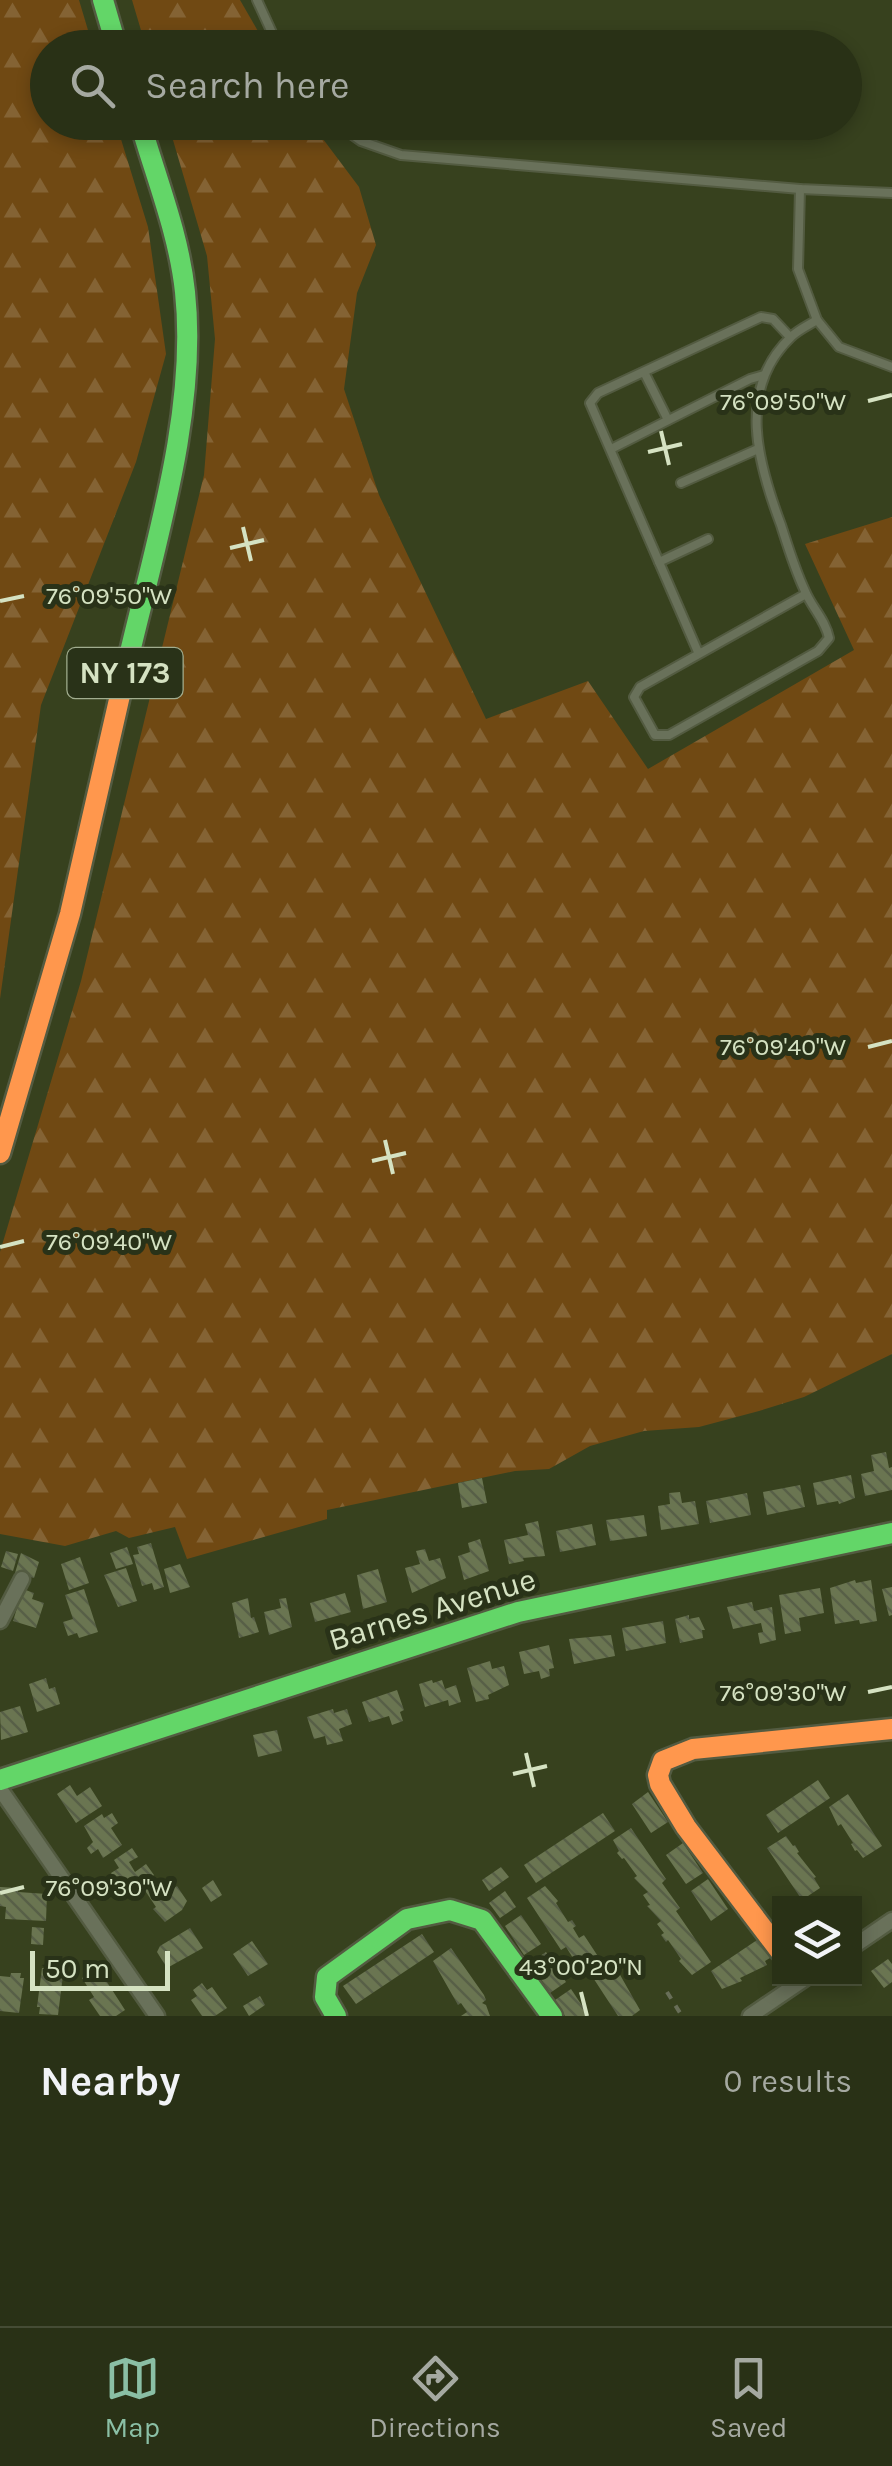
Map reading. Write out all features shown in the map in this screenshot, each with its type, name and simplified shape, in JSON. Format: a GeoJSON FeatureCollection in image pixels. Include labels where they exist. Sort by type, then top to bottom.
{"type":"FeatureCollection","features":[{"type":"Feature","properties":{"kind":"street"},"geometry":{"type":"LineString","coordinates":[[103,0],[112,30]]}},
{"type":"Feature","properties":{"kind":"street","name":"NY 173"},"geometry":{"type":"LineString","coordinates":[[0,1153],[70,914],[182,421],[188,374],[185,296],[178,252],[145,140]]}},
{"type":"Feature","properties":{"kind":"street","name":"Barnes Avenue"},"geometry":{"type":"LineString","coordinates":[[0,1780],[518,1612],[892,1533]]}},
{"type":"Feature","properties":{"kind":"street"},"geometry":{"type":"LineString","coordinates":[[0,1622],[22,1579]]}},
{"type":"Feature","properties":{"kind":"street"},"geometry":{"type":"LineString","coordinates":[[772,1940],[668,1798],[658,1775],[663,1761],[693,1749],[892,1729]]}},
{"type":"Feature","properties":{"kind":"street"},"geometry":{"type":"LineString","coordinates":[[0,1789],[157,2016]]}},
{"type":"Feature","properties":{"kind":"street"},"geometry":{"type":"LineString","coordinates":[[336,2016],[326,1998],[327,1977],[407,1919],[450,1910],[482,1920],[552,2016]]}},
{"type":"Feature","properties":{"kind":"street"},"geometry":{"type":"LineString","coordinates":[[862,1941],[892,1920]]}},
{"type":"Feature","properties":{"kind":"street"},"geometry":{"type":"LineString","coordinates":[[750,2016],[793,1986]]}},
{"type":"Feature","properties":{"kind":"lane"},"geometry":{"type":"LineString","coordinates":[[257,0],[271,30]]}},
{"type":"Feature","properties":{"kind":"lane"},"geometry":{"type":"LineString","coordinates":[[360,140],[400,155],[800,189],[892,193]]}},
{"type":"Feature","properties":{"kind":"lane"},"geometry":{"type":"LineString","coordinates":[[800,189],[798,269],[817,320],[839,347],[892,367]]}},
{"type":"Feature","properties":{"kind":"lane"},"geometry":{"type":"LineString","coordinates":[[698,652],[590,403],[598,393],[761,317],[772,320],[790,337]]}},
{"type":"Feature","properties":{"kind":"lane"},"geometry":{"type":"LineString","coordinates":[[806,594],[640,687],[634,697],[655,735],[670,735],[818,651],[829,638],[826,624],[806,594],[764,481],[756,404],[764,375],[790,337],[817,320]]}},
{"type":"Feature","properties":{"kind":"lane"},"geometry":{"type":"LineString","coordinates":[[644,372],[668,420]]}},
{"type":"Feature","properties":{"kind":"lane"},"geometry":{"type":"LineString","coordinates":[[611,449],[764,375]]}},
{"type":"Feature","properties":{"kind":"lane"},"geometry":{"type":"LineString","coordinates":[[681,483],[758,448]]}},
{"type":"Feature","properties":{"kind":"lane"},"geometry":{"type":"LineString","coordinates":[[660,562],[708,539]]}},
{"type":"Feature","properties":{"kind":"path"},"geometry":{"type":"LineString","coordinates":[[667,1992],[682,2016]]}},
{"type":"Feature","properties":{"kind":"green space"},"geometry":{"type":"Polygon","coordinates":[[[0,0],[79,0],[88,30],[30,30],[30,140],[121,140],[148,227],[166,354],[136,462],[41,705],[0,999],[0,0]]]}},
{"type":"Feature","properties":{"kind":"green space"},"geometry":{"type":"Polygon","coordinates":[[[132,0],[240,0],[257,30],[141,30],[132,0]]]}},
{"type":"Feature","properties":{"kind":"green space"},"geometry":{"type":"Polygon","coordinates":[[[173,140],[324,140],[359,187],[376,245],[357,293],[344,389],[379,495],[486,719],[588,681],[648,769],[854,650],[805,544],[892,517],[892,1354],[804,1397],[759,1411],[699,1427],[644,1431],[590,1446],[549,1469],[515,1471],[327,1510],[327,1519],[187,1559],[175,1527],[129,1538],[116,1531],[65,1546],[0,1534],[0,1252],[81,981],[204,475],[215,339],[207,256],[173,140]]]}},
{"type":"Feature","properties":{"kind":"building"},"geometry":{"type":"Polygon","coordinates":[[[886,1452],[889,1468],[892,1467],[892,1490],[865,1496],[861,1474],[874,1471],[871,1455],[886,1452]]]}},
{"type":"Feature","properties":{"kind":"building"},"geometry":{"type":"Polygon","coordinates":[[[851,1475],[855,1498],[839,1504],[838,1501],[817,1505],[813,1483],[851,1475]]]}},
{"type":"Feature","properties":{"kind":"building"},"geometry":{"type":"Polygon","coordinates":[[[482,1478],[487,1503],[462,1508],[458,1483],[482,1478]]]}},
{"type":"Feature","properties":{"kind":"building"},"geometry":{"type":"Polygon","coordinates":[[[800,1485],[805,1507],[767,1515],[763,1492],[800,1485]]]}},
{"type":"Feature","properties":{"kind":"building"},"geometry":{"type":"Polygon","coordinates":[[[680,1492],[682,1503],[695,1501],[699,1524],[661,1530],[658,1506],[670,1504],[669,1493],[680,1492]]]}},
{"type":"Feature","properties":{"kind":"building"},"geometry":{"type":"Polygon","coordinates":[[[747,1493],[751,1515],[710,1523],[706,1501],[747,1493]]]}},
{"type":"Feature","properties":{"kind":"building"},"geometry":{"type":"Polygon","coordinates":[[[644,1515],[647,1536],[610,1541],[606,1520],[644,1515]]]}},
{"type":"Feature","properties":{"kind":"building"},"geometry":{"type":"Polygon","coordinates":[[[538,1521],[545,1556],[509,1564],[504,1540],[528,1535],[525,1524],[538,1521]]]}},
{"type":"Feature","properties":{"kind":"building"},"geometry":{"type":"Polygon","coordinates":[[[592,1524],[596,1545],[560,1552],[556,1531],[592,1524]]]}},
{"type":"Feature","properties":{"kind":"building"},"geometry":{"type":"Polygon","coordinates":[[[480,1539],[489,1571],[464,1580],[458,1556],[470,1552],[468,1543],[480,1539]]]}},
{"type":"Feature","properties":{"kind":"building"},"geometry":{"type":"Polygon","coordinates":[[[151,1543],[164,1587],[154,1590],[152,1583],[142,1586],[133,1555],[139,1554],[137,1547],[151,1543]]]}},
{"type":"Feature","properties":{"kind":"building"},"geometry":{"type":"Polygon","coordinates":[[[127,1547],[133,1564],[116,1569],[110,1553],[127,1547]]]}},
{"type":"Feature","properties":{"kind":"building"},"geometry":{"type":"Polygon","coordinates":[[[425,1549],[429,1561],[440,1558],[446,1578],[412,1593],[405,1568],[420,1564],[416,1551],[425,1549]]]}},
{"type":"Feature","properties":{"kind":"building"},"geometry":{"type":"Polygon","coordinates":[[[6,1551],[18,1554],[13,1571],[1,1567],[6,1551]]]}},
{"type":"Feature","properties":{"kind":"building"},"geometry":{"type":"Polygon","coordinates":[[[21,1553],[39,1562],[34,1578],[15,1573],[21,1553]]]}},
{"type":"Feature","properties":{"kind":"building"},"geometry":{"type":"Polygon","coordinates":[[[80,1557],[89,1583],[69,1590],[61,1564],[80,1557]]]}},
{"type":"Feature","properties":{"kind":"building"},"geometry":{"type":"Polygon","coordinates":[[[180,1564],[190,1587],[170,1593],[164,1569],[180,1564]]]}},
{"type":"Feature","properties":{"kind":"building"},"geometry":{"type":"Polygon","coordinates":[[[126,1568],[137,1601],[118,1607],[104,1575],[126,1568]]]}},
{"type":"Feature","properties":{"kind":"building"},"geometry":{"type":"Polygon","coordinates":[[[378,1569],[387,1602],[363,1609],[357,1575],[378,1569]]]}},
{"type":"Feature","properties":{"kind":"building"},"geometry":{"type":"Polygon","coordinates":[[[855,1580],[871,1580],[877,1621],[835,1624],[830,1588],[855,1580]]]}},
{"type":"Feature","properties":{"kind":"building"},"geometry":{"type":"Polygon","coordinates":[[[892,1587],[892,1615],[889,1616],[882,1589],[892,1587]]]}},
{"type":"Feature","properties":{"kind":"building"},"geometry":{"type":"Polygon","coordinates":[[[820,1588],[824,1613],[799,1618],[801,1631],[785,1634],[779,1595],[820,1588]]]}},
{"type":"Feature","properties":{"kind":"building"},"geometry":{"type":"Polygon","coordinates":[[[23,1589],[34,1593],[32,1599],[44,1603],[36,1628],[13,1621],[23,1589]]]}},
{"type":"Feature","properties":{"kind":"building"},"geometry":{"type":"Polygon","coordinates":[[[84,1589],[98,1632],[79,1638],[77,1633],[68,1636],[63,1622],[73,1619],[65,1595],[84,1589]]]}},
{"type":"Feature","properties":{"kind":"building"},"geometry":{"type":"Polygon","coordinates":[[[345,1593],[351,1612],[315,1622],[310,1603],[345,1593]]]}},
{"type":"Feature","properties":{"kind":"building"},"geometry":{"type":"Polygon","coordinates":[[[248,1598],[251,1618],[254,1617],[259,1632],[239,1638],[232,1603],[248,1598]]]}},
{"type":"Feature","properties":{"kind":"building"},"geometry":{"type":"Polygon","coordinates":[[[286,1598],[292,1627],[269,1635],[264,1612],[281,1608],[279,1599],[286,1598]]]}},
{"type":"Feature","properties":{"kind":"building"},"geometry":{"type":"Polygon","coordinates":[[[752,1602],[754,1611],[772,1607],[776,1640],[760,1644],[761,1623],[733,1629],[727,1607],[752,1602]]]}},
{"type":"Feature","properties":{"kind":"building"},"geometry":{"type":"Polygon","coordinates":[[[689,1615],[689,1619],[699,1617],[705,1630],[703,1638],[680,1643],[675,1619],[689,1615]]]}},
{"type":"Feature","properties":{"kind":"building"},"geometry":{"type":"Polygon","coordinates":[[[663,1621],[666,1643],[626,1651],[622,1628],[663,1621]]]}},
{"type":"Feature","properties":{"kind":"building"},"geometry":{"type":"Polygon","coordinates":[[[611,1635],[615,1656],[574,1664],[569,1639],[611,1635]]]}},
{"type":"Feature","properties":{"kind":"building"},"geometry":{"type":"Polygon","coordinates":[[[549,1645],[554,1668],[549,1669],[550,1676],[541,1679],[539,1671],[524,1674],[519,1652],[549,1645]]]}},
{"type":"Feature","properties":{"kind":"building"},"geometry":{"type":"Polygon","coordinates":[[[490,1661],[492,1669],[504,1666],[509,1685],[488,1695],[489,1699],[476,1702],[467,1668],[490,1661]]]}},
{"type":"Feature","properties":{"kind":"building"},"geometry":{"type":"Polygon","coordinates":[[[46,1678],[49,1689],[55,1687],[60,1704],[37,1712],[29,1684],[46,1678]]]}},
{"type":"Feature","properties":{"kind":"building"},"geometry":{"type":"Polygon","coordinates":[[[442,1680],[445,1689],[456,1685],[461,1702],[449,1706],[448,1700],[425,1707],[419,1684],[442,1680]]]}},
{"type":"Feature","properties":{"kind":"building"},"geometry":{"type":"Polygon","coordinates":[[[397,1690],[404,1710],[400,1712],[403,1721],[392,1725],[389,1716],[369,1722],[362,1702],[397,1690]]]}},
{"type":"Feature","properties":{"kind":"building"},"geometry":{"type":"Polygon","coordinates":[[[20,1706],[28,1732],[1,1740],[0,1712],[20,1706]]]}},
{"type":"Feature","properties":{"kind":"building"},"geometry":{"type":"Polygon","coordinates":[[[333,1709],[334,1713],[347,1709],[352,1724],[339,1729],[343,1741],[327,1745],[325,1736],[314,1739],[307,1717],[333,1709]]]}},
{"type":"Feature","properties":{"kind":"building"},"geometry":{"type":"Polygon","coordinates":[[[277,1730],[282,1751],[258,1757],[253,1735],[277,1730]]]}},
{"type":"Feature","properties":{"kind":"building"},"geometry":{"type":"Polygon","coordinates":[[[818,1780],[830,1798],[778,1833],[766,1815],[818,1780]]]}},
{"type":"Feature","properties":{"kind":"building"},"geometry":{"type":"Polygon","coordinates":[[[70,1785],[77,1796],[90,1787],[102,1806],[76,1823],[57,1794],[70,1785]]]}},
{"type":"Feature","properties":{"kind":"building"},"geometry":{"type":"Polygon","coordinates":[[[648,1792],[668,1822],[651,1833],[632,1804],[648,1792]]]}},
{"type":"Feature","properties":{"kind":"building"},"geometry":{"type":"Polygon","coordinates":[[[848,1794],[882,1846],[863,1858],[841,1824],[838,1826],[829,1807],[848,1794]]]}},
{"type":"Feature","properties":{"kind":"building"},"geometry":{"type":"Polygon","coordinates":[[[112,1813],[118,1823],[111,1828],[122,1845],[103,1858],[98,1849],[91,1854],[87,1848],[93,1842],[84,1826],[102,1814],[104,1818],[112,1813]]]}},
{"type":"Feature","properties":{"kind":"building"},"geometry":{"type":"Polygon","coordinates":[[[603,1813],[615,1831],[536,1883],[524,1865],[603,1813]]]}},
{"type":"Feature","properties":{"kind":"building"},"geometry":{"type":"Polygon","coordinates":[[[631,1828],[666,1879],[662,1883],[680,1908],[676,1911],[711,1962],[692,1975],[661,1935],[664,1933],[657,1924],[661,1921],[643,1895],[648,1892],[617,1853],[613,1840],[631,1828]]]}},
{"type":"Feature","properties":{"kind":"building"},"geometry":{"type":"Polygon","coordinates":[[[786,1836],[820,1888],[808,1896],[799,1896],[767,1848],[786,1836]]]}},
{"type":"Feature","properties":{"kind":"building"},"geometry":{"type":"Polygon","coordinates":[[[683,1843],[703,1873],[686,1884],[666,1855],[683,1843]]]}},
{"type":"Feature","properties":{"kind":"building"},"geometry":{"type":"Polygon","coordinates":[[[132,1848],[138,1857],[129,1862],[135,1872],[146,1864],[154,1875],[126,1895],[111,1873],[119,1868],[114,1860],[132,1848]]]}},
{"type":"Feature","properties":{"kind":"building"},"geometry":{"type":"Polygon","coordinates":[[[501,1867],[509,1877],[489,1891],[482,1880],[501,1867]]]}},
{"type":"Feature","properties":{"kind":"building"},"geometry":{"type":"Polygon","coordinates":[[[708,1879],[728,1909],[711,1921],[691,1891],[708,1879]]]}},
{"type":"Feature","properties":{"kind":"building"},"geometry":{"type":"Polygon","coordinates":[[[213,1880],[222,1895],[211,1902],[202,1888],[213,1880]]]}},
{"type":"Feature","properties":{"kind":"building"},"geometry":{"type":"Polygon","coordinates":[[[156,1881],[165,1894],[177,1886],[187,1901],[182,1910],[165,1922],[153,1909],[156,1907],[144,1889],[156,1881]]]}},
{"type":"Feature","properties":{"kind":"building"},"geometry":{"type":"Polygon","coordinates":[[[545,1886],[568,1922],[572,1920],[576,1926],[573,1928],[579,1938],[584,1935],[601,1961],[606,1958],[612,1968],[615,1966],[640,2010],[632,2016],[618,2016],[588,1970],[583,1974],[566,1947],[561,1950],[527,1898],[545,1886]]]}},
{"type":"Feature","properties":{"kind":"building"},"geometry":{"type":"Polygon","coordinates":[[[0,1887],[47,1894],[46,1921],[5,1919],[0,1887]]]}},
{"type":"Feature","properties":{"kind":"building"},"geometry":{"type":"Polygon","coordinates":[[[505,1891],[516,1907],[500,1918],[489,1903],[505,1891]]]}},
{"type":"Feature","properties":{"kind":"building"},"geometry":{"type":"Polygon","coordinates":[[[521,1915],[541,1944],[524,1955],[505,1926],[521,1915]]]}},
{"type":"Feature","properties":{"kind":"building"},"geometry":{"type":"Polygon","coordinates":[[[32,1927],[44,1928],[43,1945],[31,1944],[32,1927]]]}},
{"type":"Feature","properties":{"kind":"building"},"geometry":{"type":"Polygon","coordinates":[[[190,1928],[203,1948],[167,1968],[157,1952],[160,1946],[190,1928]]]}},
{"type":"Feature","properties":{"kind":"building"},"geometry":{"type":"Polygon","coordinates":[[[422,1934],[434,1952],[356,2004],[343,1986],[422,1934]]]}},
{"type":"Feature","properties":{"kind":"building"},"geometry":{"type":"Polygon","coordinates":[[[763,1936],[772,1950],[772,1957],[765,1961],[767,1965],[722,1989],[711,1971],[763,1936]]]}},
{"type":"Feature","properties":{"kind":"building"},"geometry":{"type":"Polygon","coordinates":[[[252,1941],[268,1964],[248,1976],[233,1954],[252,1941]]]}},
{"type":"Feature","properties":{"kind":"building"},"geometry":{"type":"Polygon","coordinates":[[[451,1948],[484,1995],[486,2000],[482,2003],[490,2016],[461,2016],[467,2012],[461,2003],[458,2005],[433,1961],[451,1948]]]}},
{"type":"Feature","properties":{"kind":"building"},"geometry":{"type":"Polygon","coordinates":[[[546,1952],[566,1982],[550,1993],[530,1963],[546,1952]]]}},
{"type":"Feature","properties":{"kind":"building"},"geometry":{"type":"Polygon","coordinates":[[[888,1959],[892,1964],[892,1982],[884,1988],[871,1971],[888,1959]]]}},
{"type":"Feature","properties":{"kind":"building"},"geometry":{"type":"Polygon","coordinates":[[[42,1968],[63,1975],[58,2015],[39,2014],[42,1968]]]}},
{"type":"Feature","properties":{"kind":"building"},"geometry":{"type":"Polygon","coordinates":[[[98,1968],[125,2010],[116,2016],[100,2016],[89,2000],[94,1997],[82,1978],[98,1968]]]}},
{"type":"Feature","properties":{"kind":"building"},"geometry":{"type":"Polygon","coordinates":[[[11,1973],[21,1973],[20,1978],[24,1978],[19,2013],[0,2011],[0,1976],[10,1977],[11,1973]]]}},
{"type":"Feature","properties":{"kind":"building"},"geometry":{"type":"Polygon","coordinates":[[[202,1983],[207,1990],[212,1987],[227,2008],[215,2016],[202,2016],[191,2000],[197,1996],[193,1990],[202,1983]]]}},
{"type":"Feature","properties":{"kind":"building"},"geometry":{"type":"Polygon","coordinates":[[[571,1989],[589,2016],[565,2016],[555,2000],[571,1989]]]}},
{"type":"Feature","properties":{"kind":"building"},"geometry":{"type":"Polygon","coordinates":[[[260,1996],[265,2005],[249,2016],[243,2006],[260,1996]]]}},
{"type":"Feature","properties":{"kind":"traffic: fast"},"geometry":{"type":"LineString","coordinates":[[103,0],[112,30]]}},
{"type":"Feature","properties":{"kind":"traffic: fast"},"geometry":{"type":"LineString","coordinates":[[126,669],[170,482],[185,385],[187,338],[178,249],[146,140]]}},
{"type":"Feature","properties":{"kind":"traffic: fast"},"geometry":{"type":"LineString","coordinates":[[0,1780],[518,1612],[892,1533]]}},
{"type":"Feature","properties":{"kind":"traffic: fast"},"geometry":{"type":"LineString","coordinates":[[336,2016],[325,1997],[327,1977],[407,1919],[450,1910],[482,1920],[552,2016]]}},
{"type":"Feature","properties":{"kind":"traffic: slow"},"geometry":{"type":"LineString","coordinates":[[0,1153],[70,914],[126,669]]}},
{"type":"Feature","properties":{"kind":"traffic: slow"},"geometry":{"type":"LineString","coordinates":[[772,1940],[686,1827],[660,1784],[658,1775],[663,1761],[693,1749],[892,1729]]}}]}
